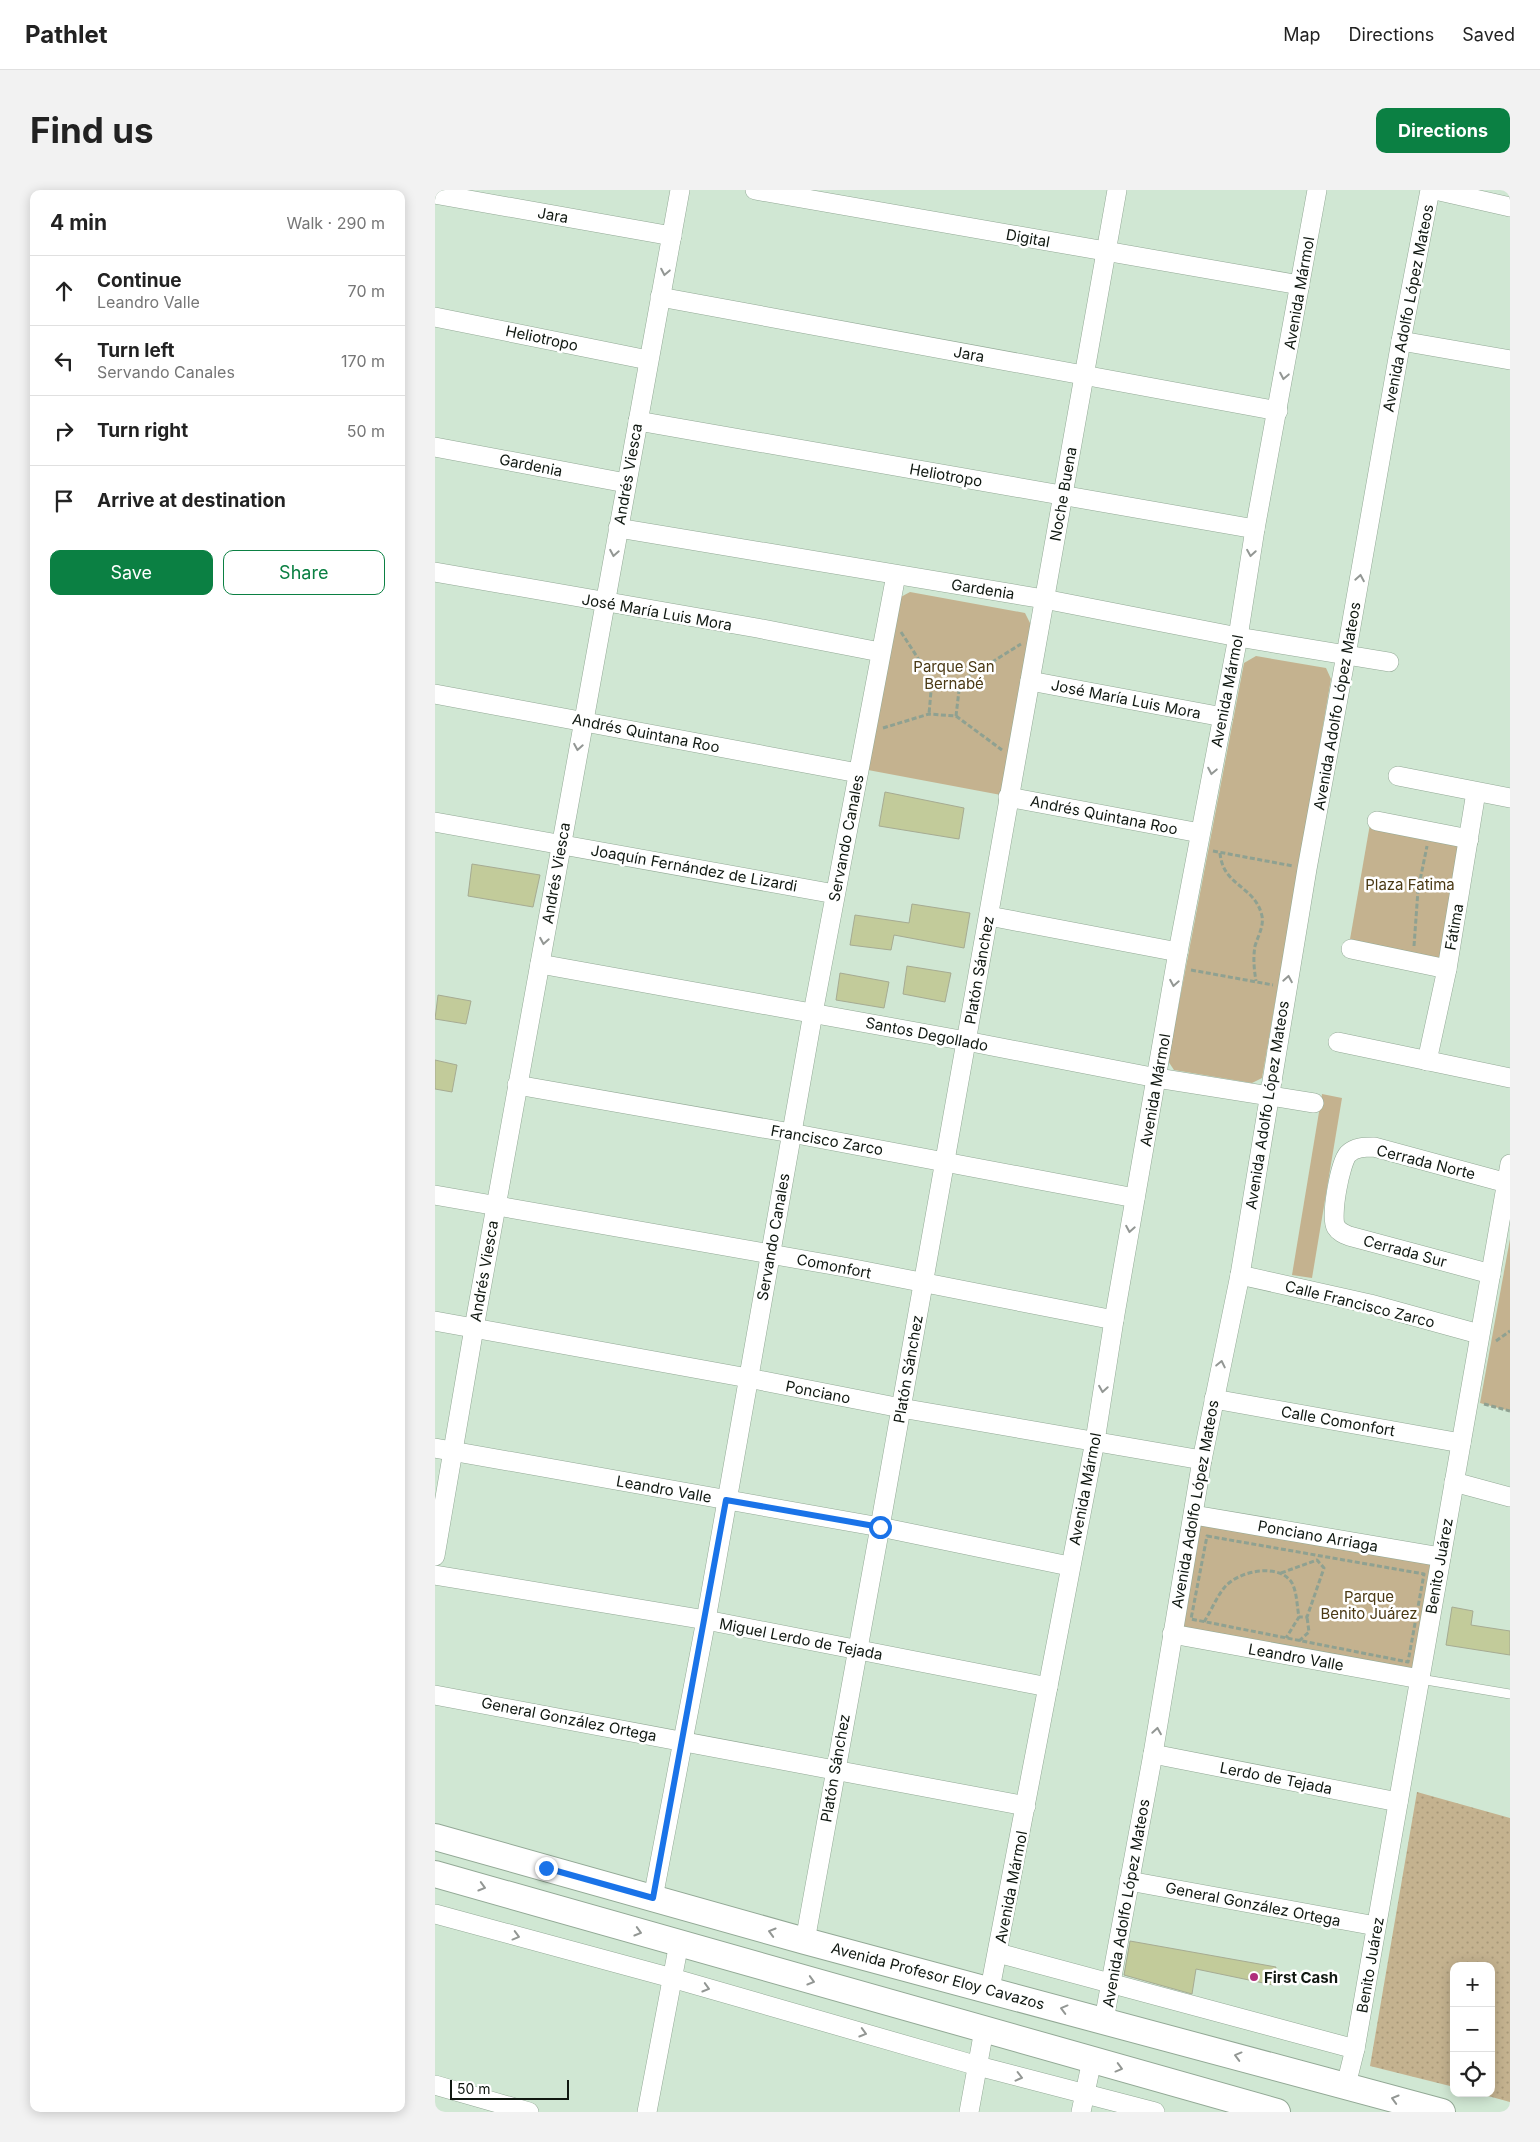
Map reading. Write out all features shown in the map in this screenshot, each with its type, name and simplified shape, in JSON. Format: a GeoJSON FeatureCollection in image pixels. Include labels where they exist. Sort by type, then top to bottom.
{"type":"FeatureCollection","features":[{"type":"Feature","properties":{"kind":"main road","name":"Avenida Profesor Eloy Cavazos"},"geometry":{"type":"LineString","coordinates":[[435,1837],[805,1941],[990,1989],[1442,2112]]}},
{"type":"Feature","properties":{"kind":"main road"},"geometry":{"type":"LineString","coordinates":[[435,1874],[1277,2112]]}},
{"type":"Feature","properties":{"kind":"street","name":"Andrés Viesca"},"geometry":{"type":"LineString","coordinates":[[435,1556],[454,1452],[473,1328],[681,190]]}},
{"type":"Feature","properties":{"kind":"street","name":"Digital"},"geometry":{"type":"LineString","coordinates":[[755,190],[1300,285]]}},
{"type":"Feature","properties":{"kind":"street","name":"Noche Buena"},"geometry":{"type":"LineString","coordinates":[[1008,797],[1117,190]]}},
{"type":"Feature","properties":{"kind":"street","name":"Avenida Mármol"},"geometry":{"type":"LineString","coordinates":[[990,1989],[1027,1806],[1069,1566],[1095,1440],[1177,960],[1223,717],[1317,190]]}},
{"type":"Feature","properties":{"kind":"street","name":"Avenida Adolfo López Mateos"},"geometry":{"type":"LineString","coordinates":[[1104,2020],[1153,1754],[1202,1460],[1240,1275],[1286,988],[1401,341],[1430,190]]}},
{"type":"Feature","properties":{"kind":"street"},"geometry":{"type":"LineString","coordinates":[[1435,190],[1510,206]]}},
{"type":"Feature","properties":{"kind":"street","name":"Jara"},"geometry":{"type":"LineString","coordinates":[[435,194],[672,236]]}},
{"type":"Feature","properties":{"kind":"street","name":"Jara"},"geometry":{"type":"LineString","coordinates":[[660,297],[1278,411]]}},
{"type":"Feature","properties":{"kind":"street","name":"Heliotropo"},"geometry":{"type":"LineString","coordinates":[[435,317],[649,360]]}},
{"type":"Feature","properties":{"kind":"street"},"geometry":{"type":"LineString","coordinates":[[1401,341],[1510,360]]}},
{"type":"Feature","properties":{"kind":"street","name":"Heliotropo"},"geometry":{"type":"LineString","coordinates":[[638,421],[1063,494],[1255,530]]}},
{"type":"Feature","properties":{"kind":"street","name":"Gardenia"},"geometry":{"type":"LineString","coordinates":[[435,447],[626,483]]}},
{"type":"Feature","properties":{"kind":"street","name":"Gardenia"},"geometry":{"type":"LineString","coordinates":[[618,528],[1044,599],[1237,637],[1389,662]]}},
{"type":"Feature","properties":{"kind":"street","name":"José María Luis Mora"},"geometry":{"type":"LineString","coordinates":[[435,572],[757,628],[880,652]]}},
{"type":"Feature","properties":{"kind":"street","name":"Servando Canales"},"geometry":{"type":"LineString","coordinates":[[653,1898],[706,1620],[813,1013],[896,575]]}},
{"type":"Feature","properties":{"kind":"street","name":"José María Luis Mora"},"geometry":{"type":"LineString","coordinates":[[1029,681],[1223,717]]}},
{"type":"Feature","properties":{"kind":"street","name":"Andrés Quintana Roo"},"geometry":{"type":"LineString","coordinates":[[435,694],[858,773]]}},
{"type":"Feature","properties":{"kind":"street"},"geometry":{"type":"LineString","coordinates":[[1398,776],[1510,798]]}},
{"type":"Feature","properties":{"kind":"street","name":"Fátima"},"geometry":{"type":"LineString","coordinates":[[1427,1062],[1447,969],[1476,792]]}},
{"type":"Feature","properties":{"kind":"street","name":"Andrés Quintana Roo"},"geometry":{"type":"LineString","coordinates":[[1008,797],[1199,841]]}},
{"type":"Feature","properties":{"kind":"street","name":"Platón Sánchez"},"geometry":{"type":"LineString","coordinates":[[805,1941],[989,916],[1008,797]]}},
{"type":"Feature","properties":{"kind":"street"},"geometry":{"type":"LineString","coordinates":[[1377,821],[1469,838]]}},
{"type":"Feature","properties":{"kind":"street","name":"Joaquín Fernández de Lizardi"},"geometry":{"type":"LineString","coordinates":[[435,822],[835,894]]}},
{"type":"Feature","properties":{"kind":"street"},"geometry":{"type":"LineString","coordinates":[[989,916],[1177,960]]}},
{"type":"Feature","properties":{"kind":"street"},"geometry":{"type":"LineString","coordinates":[[1351,949],[1447,969]]}},
{"type":"Feature","properties":{"kind":"street","name":"Santos Degollado"},"geometry":{"type":"LineString","coordinates":[[539,964],[966,1041],[1157,1078],[1314,1103]]}},
{"type":"Feature","properties":{"kind":"street"},"geometry":{"type":"LineString","coordinates":[[1338,1042],[1510,1078]]}},
{"type":"Feature","properties":{"kind":"street","name":"Francisco Zarco"},"geometry":{"type":"LineString","coordinates":[[517,1085],[791,1133],[1135,1198]]}},
{"type":"Feature","properties":{"kind":"street","name":"Cerrada Norte"},"geometry":{"type":"LineString","coordinates":[[1333,1214],[1342,1166],[1347,1156],[1355,1149],[1374,1147],[1507,1183]]}},
{"type":"Feature","properties":{"kind":"street","name":"Benito Juárez"},"geometry":{"type":"LineString","coordinates":[[1346,2086],[1355,2049],[1461,1443],[1485,1339],[1491,1274],[1510,1164]]}},
{"type":"Feature","properties":{"kind":"street","name":"Comonfort"},"geometry":{"type":"LineString","coordinates":[[435,1195],[771,1254],[1114,1320]]}},
{"type":"Feature","properties":{"kind":"street","name":"Cerrada Sur"},"geometry":{"type":"LineString","coordinates":[[1333,1214],[1335,1226],[1340,1232],[1349,1236],[1491,1274]]}},
{"type":"Feature","properties":{"kind":"street","name":"Calle Francisco Zarco"},"geometry":{"type":"LineString","coordinates":[[1240,1275],[1369,1304],[1485,1339]]}},
{"type":"Feature","properties":{"kind":"street","name":"Ponciano"},"geometry":{"type":"LineString","coordinates":[[435,1321],[749,1378],[901,1408],[1202,1460]]}},
{"type":"Feature","properties":{"kind":"street","name":"Calle Comonfort"},"geometry":{"type":"LineString","coordinates":[[1214,1399],[1461,1443]]}},
{"type":"Feature","properties":{"kind":"street","name":"Leandro Valle"},"geometry":{"type":"LineString","coordinates":[[435,1448],[880,1527],[1069,1566]]}},
{"type":"Feature","properties":{"kind":"street"},"geometry":{"type":"LineString","coordinates":[[1454,1482],[1510,1497]]}},
{"type":"Feature","properties":{"kind":"street","name":"Ponciano Arriaga"},"geometry":{"type":"LineString","coordinates":[[1194,1515],[1441,1557]]}},
{"type":"Feature","properties":{"kind":"street","name":"Miguel Lerdo de Tejada"},"geometry":{"type":"LineString","coordinates":[[435,1575],[706,1620],[1048,1687]]}},
{"type":"Feature","properties":{"kind":"street","name":"Leandro Valle"},"geometry":{"type":"LineString","coordinates":[[1172,1634],[1420,1679]]}},
{"type":"Feature","properties":{"kind":"street","name":"General González Ortega"},"geometry":{"type":"LineString","coordinates":[[435,1694],[1027,1806]]}},
{"type":"Feature","properties":{"kind":"street","name":"Lerdo de Tejada"},"geometry":{"type":"LineString","coordinates":[[1153,1754],[1398,1802]]}},
{"type":"Feature","properties":{"kind":"street","name":"General González Ortega"},"geometry":{"type":"LineString","coordinates":[[1129,1881],[1376,1926]]}},
{"type":"Feature","properties":{"kind":"street"},"geometry":{"type":"LineString","coordinates":[[435,1914],[672,1978],[978,2066],[1083,2103],[1155,2112]]}},
{"type":"Feature","properties":{"kind":"street"},"geometry":{"type":"LineString","coordinates":[[647,2112],[679,1944]]}},
{"type":"Feature","properties":{"kind":"street"},"geometry":{"type":"LineString","coordinates":[[998,1953],[1355,2049]]}},
{"type":"Feature","properties":{"kind":"street"},"geometry":{"type":"LineString","coordinates":[[969,2112],[984,2030]]}},
{"type":"Feature","properties":{"kind":"street"},"geometry":{"type":"LineString","coordinates":[[1083,2103],[1092,2060]]}},
{"type":"Feature","properties":{"kind":"street"},"geometry":{"type":"LineString","coordinates":[[435,2085],[529,2112]]}},
{"type":"Feature","properties":{"kind":"lane"},"geometry":{"type":"LineString","coordinates":[[1420,1679],[1510,1694]]}},
{"type":"Feature","properties":{"kind":"path"},"geometry":{"type":"LineString","coordinates":[[888,612],[933,680],[929,714]]}},
{"type":"Feature","properties":{"kind":"path"},"geometry":{"type":"LineString","coordinates":[[933,680],[960,682],[1038,633]]}},
{"type":"Feature","properties":{"kind":"path"},"geometry":{"type":"LineString","coordinates":[[956,716],[960,682]]}},
{"type":"Feature","properties":{"kind":"path"},"geometry":{"type":"LineString","coordinates":[[865,733],[929,714],[956,716],[1015,759]]}},
{"type":"Feature","properties":{"kind":"path"},"geometry":{"type":"LineString","coordinates":[[1413,962],[1418,890],[1430,831]]}},
{"type":"Feature","properties":{"kind":"path"},"geometry":{"type":"LineString","coordinates":[[1199,841],[1220,853],[1307,869]]}},
{"type":"Feature","properties":{"kind":"path"},"geometry":{"type":"LineString","coordinates":[[1220,853],[1225,871],[1232,880],[1251,895],[1262,917],[1253,964],[1256,981]]}},
{"type":"Feature","properties":{"kind":"path"},"geometry":{"type":"LineString","coordinates":[[1177,960],[1286,988]]}},
{"type":"Feature","properties":{"kind":"path"},"geometry":{"type":"LineString","coordinates":[[1485,1339],[1510,1331]]}},
{"type":"Feature","properties":{"kind":"path"},"geometry":{"type":"LineString","coordinates":[[1207,1536],[1424,1574],[1408,1662],[1204,1622],[1191,1619],[1207,1536]]}},
{"type":"Feature","properties":{"kind":"path"},"geometry":{"type":"LineString","coordinates":[[1280,1573],[1317,1560],[1324,1568],[1307,1617],[1309,1632],[1299,1641]]}},
{"type":"Feature","properties":{"kind":"path"},"geometry":{"type":"LineString","coordinates":[[1204,1622],[1225,1587],[1248,1573],[1271,1571],[1284,1574],[1293,1585],[1299,1617],[1286,1638]]}},
{"type":"Feature","properties":{"kind":"path"},"geometry":{"type":"LineString","coordinates":[[1299,1617],[1307,1617]]}},
{"type":"Feature","properties":{"kind":"green space","name":"Parque San Bernabé"},"geometry":{"type":"Polygon","coordinates":[[[910,592],[1025,613],[1031,625],[1001,795],[868,770],[899,598],[910,592]]]}},
{"type":"Feature","properties":{"kind":"green space"},"geometry":{"type":"Polygon","coordinates":[[[1256,656],[1326,668],[1331,679],[1262,1078],[1252,1083],[1174,1070],[1168,1061],[1244,663],[1256,656]]]}},
{"type":"Feature","properties":{"kind":"green space","name":"Plaza Fatima"},"geometry":{"type":"Polygon","coordinates":[[[1370,824],[1470,841],[1446,964],[1349,945],[1370,824]]]}},
{"type":"Feature","properties":{"kind":"green space"},"geometry":{"type":"Polygon","coordinates":[[[1322,1094],[1342,1098],[1312,1278],[1292,1275],[1322,1094]]]}},
{"type":"Feature","properties":{"kind":"green space"},"geometry":{"type":"Polygon","coordinates":[[[1510,1239],[1510,1411],[1480,1403],[1510,1239]]]}},
{"type":"Feature","properties":{"kind":"green space","name":"Parque Benito Juárez"},"geometry":{"type":"Polygon","coordinates":[[[1201,1518],[1441,1557],[1416,1673],[1182,1627],[1201,1518]]]}},
{"type":"Feature","properties":{"kind":"green space"},"geometry":{"type":"Polygon","coordinates":[[[1417,1792],[1510,1818],[1510,2102],[1492,2097],[1495,2097],[1495,1962],[1450,1962],[1450,2086],[1370,2066],[1417,1792]]]}},
{"type":"Feature","properties":{"kind":"building"},"geometry":{"type":"Polygon","coordinates":[[[885,792],[964,808],[959,839],[879,826],[885,792]]]}},
{"type":"Feature","properties":{"kind":"building"},"geometry":{"type":"Polygon","coordinates":[[[472,864],[540,875],[533,907],[468,896],[472,864]]]}},
{"type":"Feature","properties":{"kind":"building"},"geometry":{"type":"Polygon","coordinates":[[[912,904],[970,913],[964,948],[894,935],[891,950],[850,945],[855,915],[909,923],[912,904]]]}},
{"type":"Feature","properties":{"kind":"building"},"geometry":{"type":"Polygon","coordinates":[[[907,966],[951,973],[945,1002],[903,994],[907,966]]]}},
{"type":"Feature","properties":{"kind":"building"},"geometry":{"type":"Polygon","coordinates":[[[840,973],[889,982],[884,1008],[836,1000],[840,973]]]}},
{"type":"Feature","properties":{"kind":"building"},"geometry":{"type":"Polygon","coordinates":[[[438,995],[471,1001],[466,1024],[435,1019],[438,995]]]}},
{"type":"Feature","properties":{"kind":"building"},"geometry":{"type":"Polygon","coordinates":[[[435,1060],[457,1065],[452,1092],[435,1089],[435,1060]]]}},
{"type":"Feature","properties":{"kind":"building"},"geometry":{"type":"Polygon","coordinates":[[[1452,1607],[1473,1611],[1471,1625],[1510,1631],[1510,1655],[1446,1645],[1452,1607]]]}},
{"type":"Feature","properties":{"kind":"building","name":"First Cash"},"geometry":{"type":"Polygon","coordinates":[[[1130,1941],[1276,1967],[1273,1985],[1196,1969],[1192,1994],[1124,1975],[1130,1941]]]}},
{"type":"Feature","properties":{"kind":"place","name":"First Cash"},"geometry":{"type":"Point","coordinates":[1254,1977]}},
{"type":"Feature","properties":{"kind":"route"},"geometry":{"type":"LineString","coordinates":[[546,1868],[653,1898],[706,1620],[726,1500],[880,1527]]}}]}
